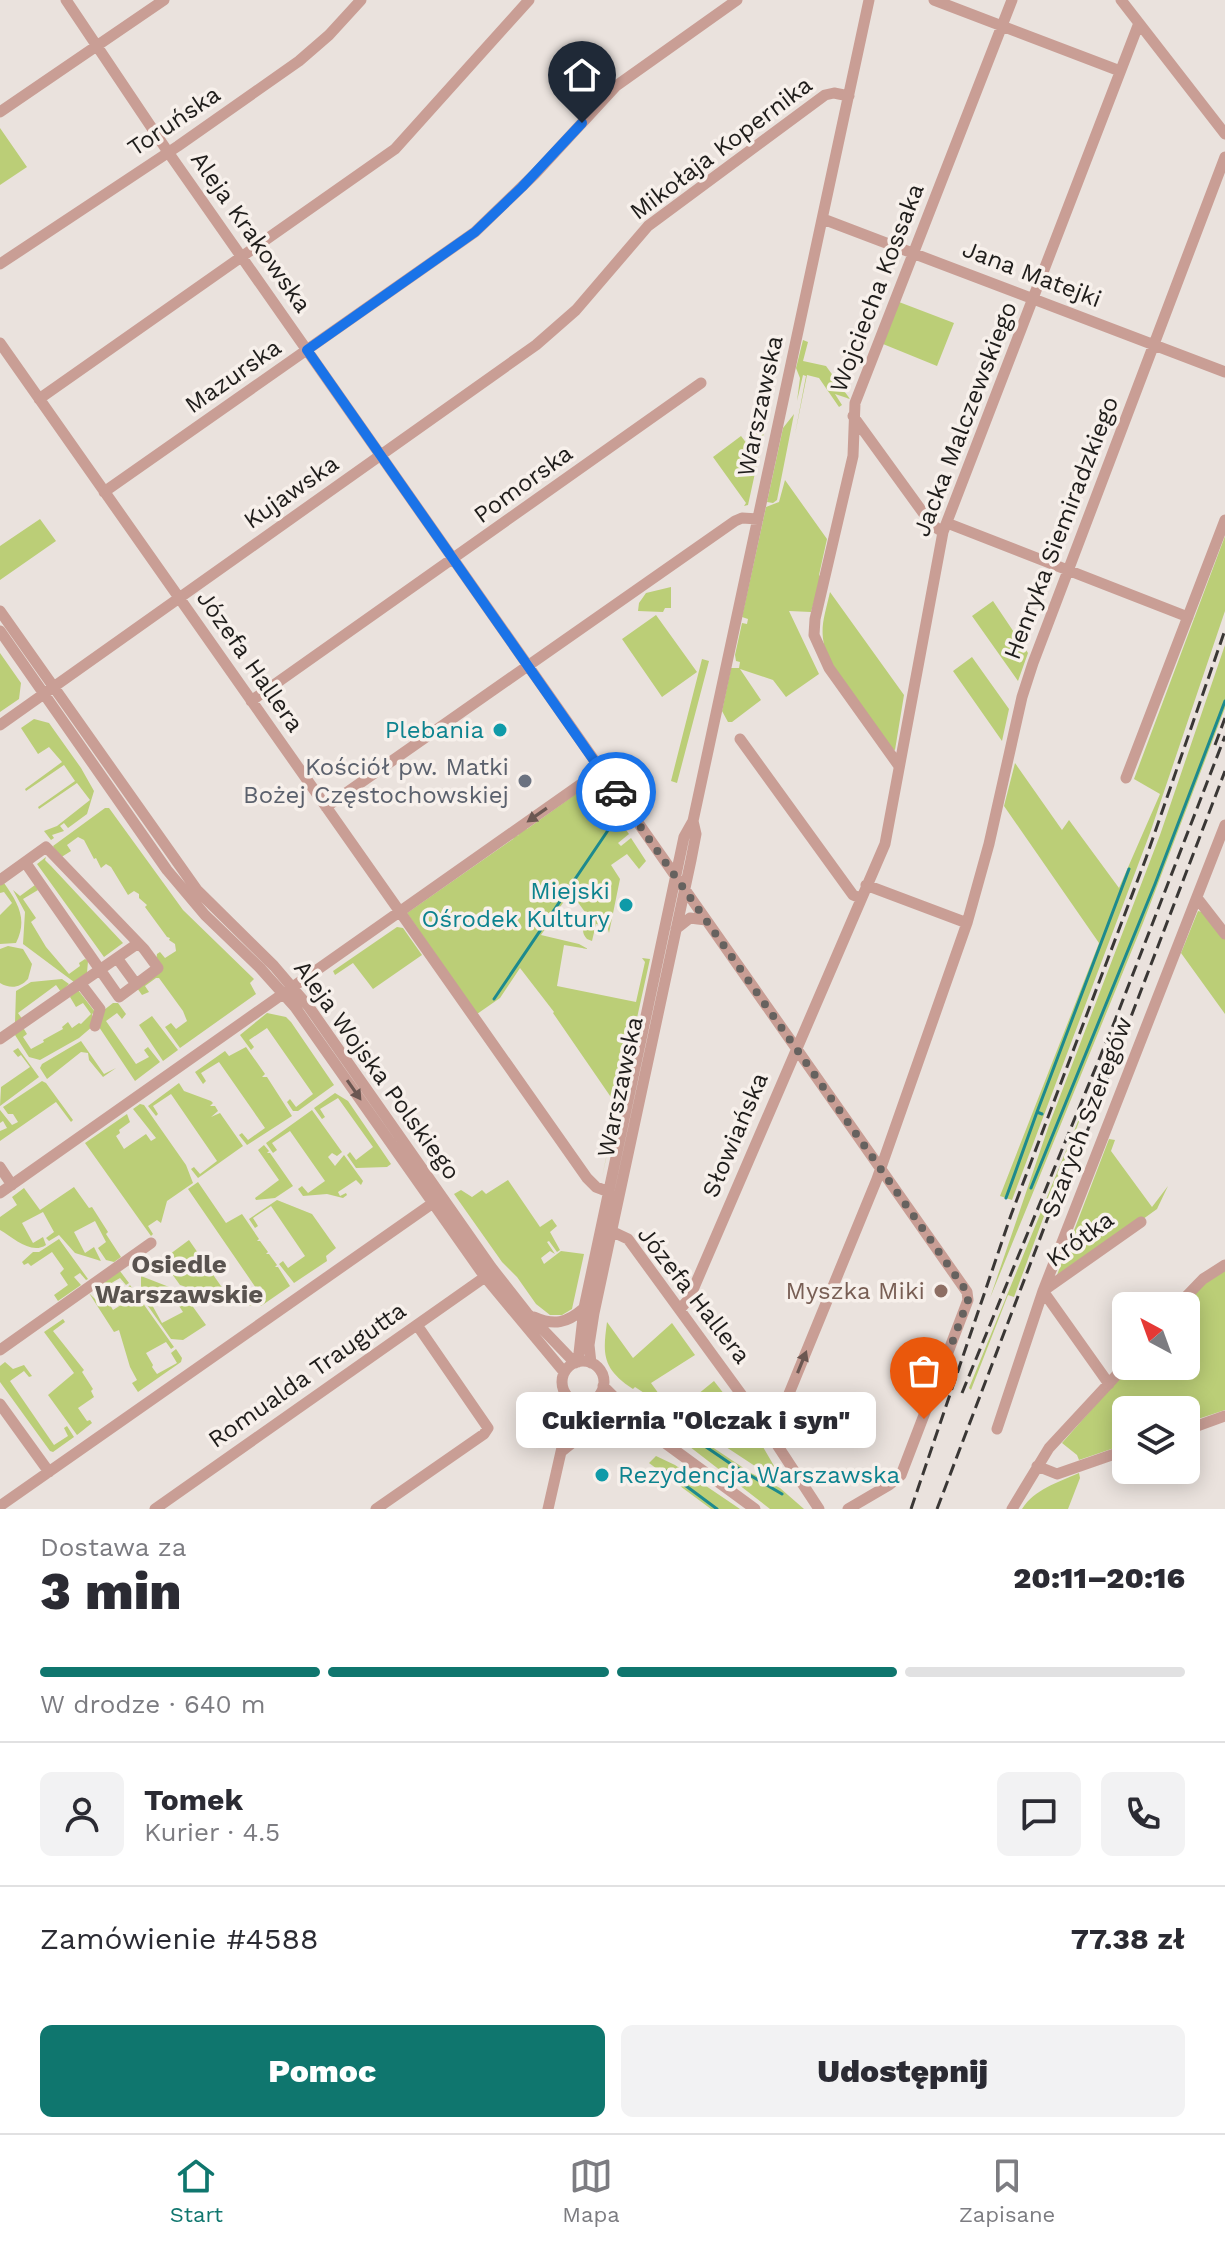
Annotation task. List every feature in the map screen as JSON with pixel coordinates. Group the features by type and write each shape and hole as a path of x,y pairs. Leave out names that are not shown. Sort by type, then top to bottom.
{"street":[{"name":"Aleja Krakowska","path":"66,0 241,257 967,1292 968,1300 901,1475 848,1509"},
{"path":"0,112 164,0"},
{"name":"Toruńska","path":"0,264 299,61 329,35 361,0"},
{"path":"39,399 395,149 529,0"},
{"name":"Mazurska","path":"104,492 475,232 535,174 616,86 737,0"},
{"name":"Warszawska","path":"576,1362 584,1308 684,837 693,821 869,0"},
{"path":"934,0 1120,71"},
{"name":"Wojciecha Kossaka","path":"899,766 829,668 814,635 818,607 853,456 853,415 863,378 1012,0"},
{"path":"1121,0 1225,134"},
{"name":"Jacka Malczewskiego","path":"885,844 945,527 1139,23"},
{"name":"Mikołaja Kopernika","path":"595,290 635,239 693,191 825,95 849,96"},
{"name":"Henryka Siemiradzkiego","path":"768,1431 779,1418 880,1167 967,923 989,844 1022,697 1225,157"},
{"name":"Jana Matejki","path":"823,219 1225,372"},
{"name":"Kujawska","path":"0,725 536,345 595,290"},
{"name":"Józefa Hallera","path":"0,343 587,1178 597,1188 609,1192"},
{"name":"Pomorska","path":"251,701 701,383"},
{"path":"853,415 932,525 945,527 1188,617"},
{"path":"326,807 735,521 758,519"},
{"path":"1126,778 1225,520"},
{"name":"Aleja Wojska Polskiego","path":"0,611 49,690"},
{"name":"Aleja Wojska Polskiego","path":"0,631 49,690 197,890 324,1026 491,1267 527,1313 576,1362"},
{"path":"740,739 853,895 860,898"},
{"path":"0,1193 601,770"},
{"name":"Warszawska","path":"591,1363 589,1345 593,1320 685,889 696,834 693,821"},
{"name":"Szarych Szeregów","path":"997,1429 1043,1291 1225,826"},
{"path":"654,846 664,849 674,847 684,837"},
{"name":"Słowiańska","path":"680,1309 689,1299 885,844"},
{"path":"0,880 25,862 46,847 144,949 158,968 119,997 25,862"},
{"path":"866,885 967,923"},
{"path":"1197,898 1225,934"},
{"path":"676,929 690,918 706,920"},
{"path":"0,1039 137,944"},
{"path":"117,958 136,984"},
{"path":"81,984 100,1009 95,1026"},
{"name":"Aleja Wojska Polskiego","path":"288,989 322,1044 485,1277 564,1372"},
{"path":"0,1167 12,1185"},
{"path":"0,1506 433,1203"},
{"name":"Krótka","path":"1043,1291 1141,1222"},
{"name":"Józefa Hallera","path":"611,1231 628,1239 768,1431 819,1509"},
{"path":"0,1350 151,1243"},
{"path":"1190,1292 1203,1279 1225,1265"},
{"name":"Romualda Traugutta","path":"155,1509 485,1277"},
{"path":"1043,1291 1109,1384"},
{"path":"527,1313 542,1321 561,1323 584,1308"},
{"path":"376,1509 484,1434 488,1428 417,1325"},
{"path":"646,1429 629,1424 589,1402 575,1402 562,1387 564,1372 576,1362 591,1363 601,1373 603,1386 646,1429 755,1509"},
{"path":"1012,1509 1052,1445 1113,1380"},
{"path":"562,1447 589,1402 603,1386"},
{"path":"548,1509 562,1447 561,1428 567,1396"},
{"path":"0,1404 49,1472"},
{"path":"1200,1425 1225,1416"},
{"path":"562,1447 594,1427 609,1423 629,1424"},
{"path":"1037,1466 1057,1474 1112,1455"}],"green space":[{"path":"0,128 27,167 0,185"},
{"path":"899,302 954,323 937,366 883,344"},
{"path":"803,340 808,342 803,361 826,366 850,399 835,394 842,405 839,407 819,378 807,375 795,434 806,376 803,375 797,401 800,378 796,368"},
{"path":"794,414 777,500 767,502 783,428"},
{"path":"759,419 766,423 748,505 744,506 746,503 713,457 741,436 757,457 759,448 755,438"},
{"path":"785,480 827,539 819,575 821,578 811,612 789,611 819,674 786,697 773,680 740,669 761,700 728,722 722,711 731,668 739,668 740,662 736,661 735,655 742,623 747,624 748,619 742,617 766,507 779,502"},
{"path":"40,519 56,541 0,580 0,546"},
{"path":"1225,536 1225,611 1150,833 1012,1200 1000,1196 1099,943 1004,806 1015,763 1062,830 1069,820 1119,888 1160,794 1134,779"},
{"path":"671,587 671,608 665,608 663,612 638,611 646,593"},
{"path":"830,592 904,695 895,750 829,662 823,634"},
{"path":"993,601 1028,653 1018,681 972,616"},
{"path":"656,615 697,672 662,697 622,639"},
{"path":"1225,645 1225,708 1143,923 990,1298 1049,1125 1160,835"},
{"path":"0,653 21,683 19,699 0,712"},
{"path":"972,657 1009,709 1002,741 953,671"},
{"path":"702,659 709,661 677,783 671,781"},
{"path":"34,719 49,723 94,791 87,814 68,828 64,823 60,826 64,831 52,835 54,838 51,840 44,831 57,826 90,800 77,783 39,809 75,781 64,765 26,791 62,762 49,747 38,754 21,728"},
{"path":"591,783 629,834 618,843 621,846 631,838 646,861 639,869 627,854 611,865 620,879 609,933 607,926 596,924 592,941 587,939 583,931 590,919 577,901 567,897 541,935 588,949 564,945 557,986 636,1002 645,962 642,958 650,959 602,1177 617,1106 554,1012 520,968 500,998 477,1014 407,913 513,839 516,833 518,836 520,830 527,829"},
{"path":"109,808 183,910 254,979 250,983 256,994 180,1048 165,1027 171,1023 176,1029 187,1021 183,1011 159,978 145,986 149,992 142,995 137,988 154,973 157,954 160,952 165,958 176,951 175,944 145,907 147,905 139,894 134,891 128,895 111,867 106,864 101,868 84,840 78,837 67,845 71,851 60,858 53,846"},
{"path":"46,857 45,860 123,943 104,957 37,864"},
{"path":"0,883 4,883 20,912 20,934 16,943 0,944 0,915 12,903 4,892 0,893"},
{"path":"35,885 38,890 23,899 36,918 31,922 46,947 69,974 80,966 79,963 85,959 88,961 87,973 74,982 23,944 25,912 13,890 20,896"},
{"path":"1198,911 1225,939 1225,1014 1181,953"},
{"path":"397,927 403,928 422,955 373,989 353,963 335,975 333,971"},
{"path":"8,946 23,949 32,964 28,979 15,987 0,983 0,949"},
{"path":"62,979 69,984 61,992 56,985 18,1013 23,1020 15,1023 16,991 31,982"},
{"path":"78,990 95,1012 92,1014 93,1026 79,1038 40,1060 29,1057 15,1035 22,1026 27,1034 23,1037 31,1049 63,1029 68,1022 72,1028 91,1014 83,1003 76,1007 70,997"},
{"path":"118,1003 126,1014 122,1019 117,1013 106,1021 136,1064 149,1057 144,1050 148,1047 160,1062 135,1081 99,1027 104,1010"},
{"path":"267,1013 286,1017 291,1022 334,1085 298,1111 293,1111 287,1102 290,1099 296,1107 313,1094 267,1028 249,1040 254,1047 251,1050 240,1035"},
{"path":"152,1016 178,1050 163,1061 139,1025"},
{"path":"81,1041 104,1074 116,1068 103,1077 89,1060 88,1053 81,1052 47,1079 40,1068 42,1064"},
{"path":"246,1047 265,1074 262,1077 267,1077 292,1116 247,1145 239,1135 242,1133 248,1140 265,1128 219,1062 201,1073 206,1081 203,1084 195,1072 225,1051 229,1056"},
{"path":"18,1048 39,1077 0,1106 1,1087 30,1067 21,1055 18,1057 13,1051"},
{"path":"42,1081 73,1120 71,1122 56,1102 0,1141 0,1131 7,1128 3,1121 0,1123 0,1110 12,1125 18,1122 3,1107"},
{"path":"179,1083 184,1091 211,1101 210,1106 215,1106 218,1111 211,1117 220,1113 243,1146 198,1178 191,1169 194,1167 200,1174 217,1161 171,1094 153,1106 158,1114 156,1116 148,1106"},
{"path":"1090,1092 1014,1297 1008,1295 971,1390 969,1388"},
{"path":"335,1093 348,1101 391,1164 387,1167 356,1168 347,1155 350,1152 356,1160 373,1147 338,1098 320,1109 325,1117 322,1119 314,1108"},
{"path":"144,1105 186,1165 193,1183 167,1201 161,1223 157,1220 148,1226 153,1234 151,1236 85,1143 127,1114 130,1122 116,1136 124,1149 146,1134 151,1141 156,1138 133,1109"},
{"path":"312,1110 342,1152 337,1156 332,1153 328,1157 335,1166 344,1155 363,1181 361,1185 356,1180 338,1192 340,1196 346,1193 343,1198 327,1194 303,1196 298,1189 302,1186 308,1193 325,1181 290,1131 272,1143 277,1150 273,1153 266,1143"},
{"path":"1109,1139 1115,1140 1111,1151 1152,1207 1168,1186 1157,1209 1064,1276 1057,1275"},
{"path":"264,1145 293,1186 275,1198 256,1200 279,1180 258,1150"},
{"path":"508,1180 540,1227 552,1219 557,1226 550,1232 560,1250 557,1252 547,1242 555,1254 550,1251 541,1258 544,1264 561,1251 584,1254 572,1309 562,1315 550,1315 536,1304 454,1194 461,1190 472,1197 482,1190 486,1194"},
{"path":"198,1182 226,1223 242,1214 259,1239 257,1241 260,1241 290,1286 261,1306 236,1305 231,1296 234,1294 240,1302 262,1288 256,1288 188,1189"},
{"path":"74,1187 108,1232 106,1234 121,1257 114,1262 106,1260 98,1248 106,1242 95,1221 74,1232 85,1253 94,1247 101,1261 75,1253 59,1235 49,1241 46,1238 54,1232 43,1212 22,1223 33,1243 43,1237 46,1245 40,1248 29,1247 0,1230 0,1217 17,1205 12,1197 24,1188 40,1210"},
{"path":"277,1200 312,1214 336,1248 326,1256 327,1261 294,1283 279,1264 283,1261 288,1268 305,1256 271,1206 253,1218 258,1226 255,1228 249,1219"},
{"path":"59,1239 88,1279 80,1273 74,1277 81,1285 58,1301 54,1295 68,1285 60,1273 64,1269 52,1252 31,1266 22,1262 33,1252 39,1252"},
{"path":"189,1240 230,1301 180,1285 162,1260"},
{"path":"1225,1270 1225,1410 1200,1418 1200,1396 1112,1396 1112,1449 1079,1460 1062,1443 1118,1380 1200,1380 1200,1292 1196,1292"},
{"path":"120,1271 129,1283 126,1285 120,1278 101,1289 113,1310 132,1298 126,1289 130,1285 174,1347 171,1349 166,1342 146,1353 152,1367 157,1374 177,1363 171,1353 176,1349 182,1358 181,1362 138,1392 132,1383 137,1380 119,1330 114,1332 89,1293 95,1299 98,1296 93,1290"},
{"path":"141,1276 182,1292 177,1299 171,1292 151,1303 162,1323 183,1312 177,1303 186,1297 206,1325 183,1340 171,1339 141,1296"},
{"path":"63,1319 65,1322 53,1331 84,1370 82,1372 93,1389 94,1397 78,1408 92,1423 77,1435 48,1395 74,1373 44,1332"},
{"path":"607,1322 633,1358 672,1323 695,1355 651,1383 669,1408 681,1408 714,1381 756,1435 777,1471 776,1477 781,1477 776,1480 635,1387 633,1389 615,1374 606,1359"},
{"path":"5,1362 13,1369 24,1365 32,1376 29,1377 24,1371 10,1381 54,1445 68,1436 64,1428 67,1426 74,1437 53,1452 0,1382 0,1366"},
{"path":"630,1392 751,1473 780,1488 804,1509 770,1509 623,1395"},
{"path":"656,1456 675,1465 740,1509 711,1509 649,1463"},
{"path":"1079,1473 1080,1478 1068,1509 1022,1509 1040,1491"}],"waterway":[{"path":"1031,1188 1155,884 1225,701"},
{"path":"494,999 617,817"},
{"path":"1037,1112 1129,869"},
{"path":"1006,1198 1037,1112 1042,1114"},
{"path":"630,1395 731,1464 782,1494"},
{"path":"666,1471 717,1509"}],"railway":[{"path":"911,1509 1011,1215 1146,858 1225,630"},
{"path":"1215,745 1225,718"},
{"path":"962,1393 1114,1023 1225,736"},
{"path":"1080,1150 1225,771"},
{"path":"937,1509 1079,1136"}],"way so far":[{"path":"616,792 967,1292 968,1300 924,1419"}],"place":[{"name":"Plebania","path":"500,730"},
{"name":"Kościół pw. Matki Bożej Częstochowskiej","path":"525,781"},
{"name":"Miejski Ośrodek Kultury","path":"626,905"},
{"name":"Myszka Miki","path":"941,1291"},
{"name":"Cukiernia \"Olczak i syn\"","path":"924,1419"},
{"name":"Rezydencja Warszawska","path":"602,1475"}],"district":[{"name":"Osiedle Warszawskie","path":"179,1279"}],"route":[{"path":"582,123 475,232 307,350 616,792"}]}
